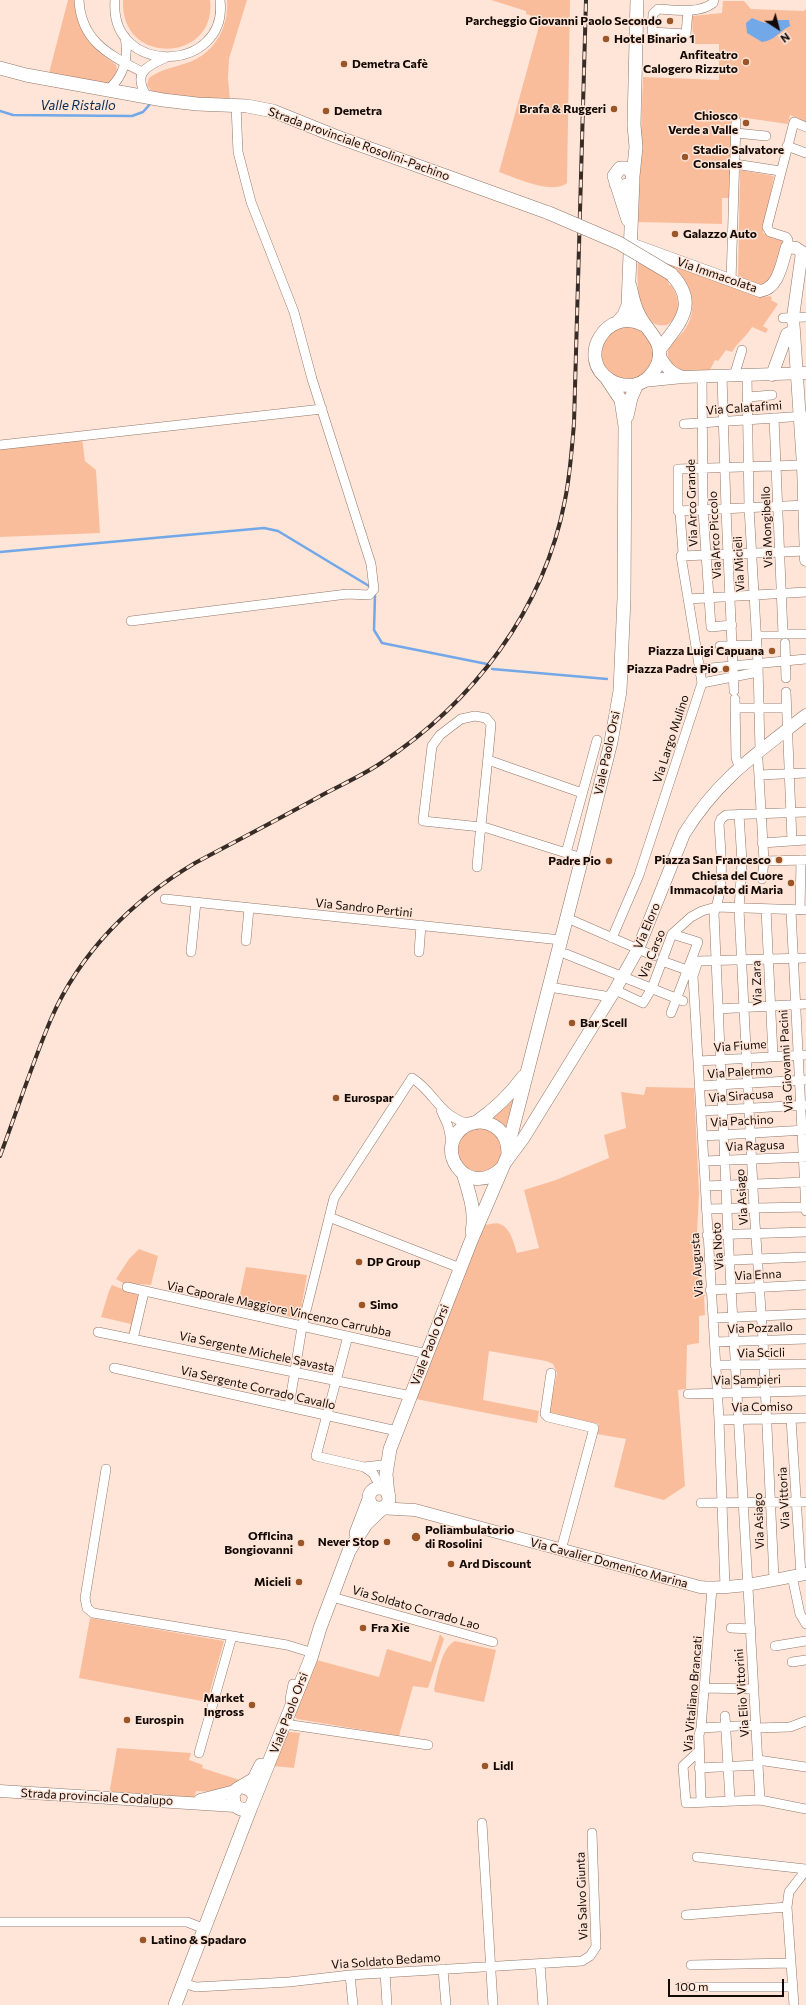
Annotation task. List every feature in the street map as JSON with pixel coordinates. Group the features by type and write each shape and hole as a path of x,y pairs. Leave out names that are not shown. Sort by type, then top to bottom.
{"main road":[{"path":"625,426 620,400 597,364 595,347 603,332 618,322 624,315 628,306 632,239 633,178 636,147 634,125 637,0"},
{"name":"Strada provinciale Rosolini-Pachino","path":"0,68 26,75 147,97 197,104 236,105 273,111 335,136 549,213 619,243 671,274 682,287 685,296 682,320"},
{"path":"632,239 614,176 620,168 630,146 634,125"},
{"path":"620,168 628,169 633,178"},
{"path":"616,184 624,187 630,184 633,178"},
{"path":"625,426 631,398 640,382 655,370 659,353 657,340 638,313 630,286"},
{"path":"618,322 631,321 648,329 671,329 682,320"},
{"path":"659,353 682,320"},
{"path":"607,378 621,385 640,382"},
{"name":"Viale Paolo Orsi","path":"511,1140 549,987 564,947 567,918 610,742 620,691 624,598 625,426"},
{"path":"471,1241 474,1215 471,1199 462,1173 453,1161 452,1146 458,1132 493,1110 513,1091 527,1072"},
{"path":"471,1241 504,1165 511,1140 492,1125 473,1123"},
{"path":"462,1173 479,1179 495,1174 504,1165"},
{"name":"Viale Paolo Orsi","path":"390,1449 471,1241"},
{"path":"381,1502 376,1478 390,1449"},
{"path":"352,1546 381,1502 390,1449"},
{"path":"352,1546 361,1517 381,1502"},
{"name":"Viale Paolo Orsi","path":"239,1789 254,1779 292,1684 320,1628 352,1546"},
{"name":"Viale Paolo Orsi","path":"238,1842 285,1724 309,1652"},
{"path":"175,2005 238,1842 240,1821 232,1798 239,1789 251,1790 253,1802 244,1809 236,1806"}],"street":[{"path":"79,0 86,30 101,48 124,67 141,75"},
{"path":"115,0 118,23 125,36 142,52 165,58"},
{"path":"128,94 141,75 153,63 165,58 182,56 202,45 216,27 220,16 220,0"},
{"path":"637,17 653,14 658,9 688,11 709,7 714,0"},
{"path":"653,14 652,32 686,34 688,11"},
{"path":"108,90 119,80 124,67 127,50 125,36"},
{"path":"124,67 128,94"},
{"path":"141,75 142,89 147,97"},
{"path":"131,620 220,611 340,595 369,595 374,589 371,564 312,379 294,312 251,202 238,152 236,105"},
{"path":"731,281 736,121"},
{"path":"788,317 801,296 802,252 796,248 786,247 788,240 786,237 770,232 768,227 780,171 794,122 806,127"},
{"path":"736,133 766,136"},
{"path":"787,146 806,153"},
{"path":"735,164 780,171"},
{"name":"Via Immacolata","path":"632,239 731,281 760,291 770,288 779,273 786,247"},
{"path":"788,317 806,317"},
{"path":"788,317 794,331 801,374 806,560"},
{"path":"772,374 788,334 794,331"},
{"name":"Via Arco Piccolo","path":"740,766 736,758 733,676 734,665 726,509 724,422 728,376 742,350"},
{"path":"659,353 668,370 672,374 683,377"},
{"path":"640,382 683,377 801,374"},
{"name":"Via Micieli","path":"747,375 749,507 758,668 760,814 764,861 762,879"},
{"name":"Via Arco Grande","path":"702,377 703,510 711,627 732,625"},
{"path":"748,397 772,395"},
{"path":"0,445 322,409"},
{"name":"Via Calatafimi","path":"684,424 803,417"},
{"name":"Via Mongibello","path":"774,418 786,678"},
{"path":"702,469 804,465"},
{"name":"Via Largo Mulino","path":"612,938 639,875 702,683 681,556 683,552 680,513 678,511 678,469 702,469"},
{"path":"678,511 778,505 805,505"},
{"path":"681,556 806,551"},
{"path":"688,599 806,592"},
{"path":"760,635 784,636 806,634"},
{"path":"720,646 757,645"},
{"path":"702,683 785,661 806,659"},
{"path":"700,669 734,665 758,668"},
{"path":"786,692 792,841"},
{"path":"735,699 759,708 786,708"},
{"name":"Via Eloro","path":"511,1140 613,993 623,976 638,949 684,834 715,791 740,766 759,756 806,715"},
{"path":"477,867 481,827 488,760 491,724 486,718 475,716 461,719 440,735 432,746 422,821 481,827 582,858"},
{"path":"566,853 597,740"},
{"path":"488,760 582,793"},
{"path":"759,775 806,773"},
{"path":"740,814 806,812"},
{"name":"Via Noto","path":"740,814 726,815 721,819 719,824 721,862 720,891 714,913 728,1234 733,1288 744,1503 750,1584"},
{"name":"Via Asiago","path":"740,814 742,862 739,909 758,1260 758,1287 763,1340 774,1579"},
{"path":"762,843 806,840"},
{"path":"764,861 804,860"},
{"name":"Via Giovanni Pacini","path":"804,860 803,898 799,910 793,958 795,1004 802,1055 806,1211"},
{"name":"Via Sandro Pertini","path":"166,899 422,926 564,947 623,976 680,999"},
{"path":"191,952 196,902"},
{"path":"716,907 799,910"},
{"name":"Via Carso","path":"613,993 643,1003 652,988 658,958 672,934 691,917 702,911 716,907"},
{"path":"246,941 250,908"},
{"name":"Via Zara","path":"766,909 773,1056"},
{"path":"567,918 687,970"},
{"path":"419,952 422,926"},
{"path":"671,1013 680,999 687,970 698,942 672,934"},
{"path":"716,960 806,958"},
{"name":"Via Augusta","path":"716,960 698,961 693,976 694,1019 699,1061 710,1290 719,1420 725,1587"},
{"path":"549,987 613,993"},
{"path":"718,1009 806,1004"},
{"name":"Via Fiume","path":"699,1061 802,1055"},
{"path":"289,1407 302,1327 334,1198 412,1078 424,1085 436,1102 450,1117 473,1123"},
{"name":"Via Palermo","path":"699,1086 802,1080"},
{"path":"436,1102 448,1126 452,1146"},
{"name":"Via Siracusa","path":"702,1111 749,1107 803,1105"},
{"name":"Via Pachino","path":"703,1136 723,1133 804,1130"},
{"name":"Via Ragusa","path":"704,1161 805,1157"},
{"path":"705,1186 806,1182"},
{"path":"706,1209 806,1207"},
{"path":"329,1217 460,1268"},
{"path":"707,1235 806,1232"},
{"path":"709,1261 806,1257"},
{"name":"Via Enna","path":"710,1290 806,1285"},
{"name":"Via Caporale Maggiore Vincenzo Carrubba","path":"127,1287 427,1354"},
{"path":"133,1339 144,1292"},
{"path":"713,1318 806,1314"},
{"name":"Via Sergente Michele Savasta","path":"98,1332 411,1396"},
{"path":"348,1336 316,1456 364,1466 382,1465"},
{"name":"Via Pozzallo","path":"714,1342 735,1340 806,1339"},
{"name":"Via Scicli","path":"715,1365 764,1366 806,1364"},
{"name":"Via Sergente Corrado Cavallo","path":"114,1368 397,1431"},
{"path":"550,1373 545,1414 548,1417 594,1428 561,1550"},
{"name":"Via Sampieri","path":"688,1394 806,1391"},
{"name":"Via Comiso","path":"719,1420 806,1418"},
{"name":"Via Vittoria","path":"791,1419 800,1575 800,1614 806,1624"},
{"path":"364,1466 373,1473 376,1478"},
{"path":"106,1469 85,1598 87,1608 93,1612 287,1645 309,1652"},
{"path":"381,1502 416,1510"},
{"path":"381,1502 416,1510"},
{"path":"701,1503 806,1502"},
{"name":"Via Cavalier Domenico Marina","path":"416,1510 688,1585 712,1588 725,1587 800,1575"},
{"name":"Via Elio Vittorini","path":"750,1584 760,1800"},
{"name":"Via Vitaliano Brancati","path":"701,1802 698,1735 701,1728 704,1688 714,1627 712,1588"},
{"name":"Via Soldato Corrado Lao","path":"332,1597 493,1642"},
{"path":"731,1628 751,1628"},
{"path":"199,1753 232,1636"},
{"path":"775,1646 806,1640"},
{"path":"792,1662 806,1660"},
{"path":"285,1724 283,1716 291,1697 292,1684"},
{"path":"704,1688 754,1689"},
{"path":"725,1716 730,1800"},
{"path":"701,1728 725,1726 790,1726 806,1721"},
{"path":"260,1766 270,1752 280,1728 285,1724 428,1745"},
{"path":"699,1751 683,1766 686,1804 730,1800 760,1800 806,1809"},
{"path":"699,1768 758,1762 806,1767"},
{"path":"193,1802 239,1789"},
{"name":"Strada provinciale Codalupo","path":"0,1791 193,1802 236,1806"},
{"path":"482,1823 492,2005"},
{"name":"Via Salvo Giunta","path":"590,1956 596,1947 592,1832"},
{"path":"697,1857 806,1870"},
{"path":"794,2005 787,1907 789,1892 806,1870"},
{"path":"686,1915 787,1907"},
{"path":"0,1922 187,1922 204,1929"},
{"name":"Via Soldato Bedamo","path":"183,1984 196,1986 289,1982 385,1972 582,1961 590,1956"},
{"path":"690,1965 791,1963"},
{"path":"540,1964 543,2005"},
{"path":"443,1969 446,2005"},
{"path":"385,1972 388,2005"},
{"path":"350,1975 353,2005"},
{"path":"681,1987 793,1987"}],"shaded area":[{"path":"68,0 74,0 80,24 91,44 116,65 118,76 107,85 49,73"},
{"path":"123,0 210,0 208,21 199,36 185,45 168,49 151,46 136,37 126,22"},
{"path":"227,0 247,0 229,59 228,78 230,100 184,99 152,92 147,85 149,78 165,70 200,57 214,44 226,19"},
{"path":"491,0 570,0 567,183 560,186 552,187 534,184 499,172 541,19 526,14 526,11"},
{"path":"723,1 744,1 751,9 804,11 806,9 806,122 790,115 788,124 732,116 729,198 722,198 722,224 638,222 643,77 719,80 719,44 693,44 692,16 722,13"},
{"path":"740,170 774,176 763,233 783,240 775,275 761,286 738,278"},
{"path":"639,250 683,268 766,297 770,296 772,298 771,300 778,304 763,326 768,329 766,333 752,327 732,352 726,350 718,361 715,360 709,372 682,373 670,364 668,353 670,346 683,332 691,316 692,300 690,291 681,276 675,270 668,279 669,285 671,285 674,290 678,301 675,317 667,325 656,324 648,318 642,309 639,297"},
{"path":"626,325 644,331 654,346 653,364 641,378 623,382 601,366 600,350 603,339 607,335"},
{"path":"82,438 85,461 96,470 100,533 0,537 0,448"},
{"path":"646,1087 694,1088 699,1193 697,1233 699,1294 706,1295 704,1297 705,1315 699,1316 699,1343 687,1345 686,1389 678,1390 685,1486 664,1500 614,1487 626,1439 597,1434 599,1424 549,1413 557,1373 553,1364 546,1361 489,1351 483,1400 539,1411 537,1423 416,1399 484,1225 497,1223 504,1226 512,1237 517,1253 539,1248 524,1190 556,1180 609,1158 604,1135 626,1128 621,1092 644,1095"},
{"path":"514,1098 505,1129 488,1120"},
{"path":"476,1128 484,1128 489,1129 496,1134 501,1141 501,1159 496,1166 489,1171 476,1172 468,1169 461,1162 458,1154 458,1146 461,1138 468,1131"},
{"path":"139,1249 158,1256 151,1285 123,1283 116,1279 129,1259"},
{"path":"246,1267 307,1275 300,1315 295,1318 238,1304"},
{"path":"112,1285 140,1296 129,1336 131,1324 101,1317"},
{"path":"90,1618 224,1641 207,1702 79,1678"},
{"path":"440,1634 444,1639 428,1688 413,1686 399,1736 297,1719 294,1715 313,1659 379,1677 387,1649 431,1662"},
{"path":"455,1641 496,1650 484,1702 435,1692 434,1689 443,1656 450,1644"},
{"path":"290,1732 300,1733 294,1768 273,1766 285,1734"},
{"path":"117,1748 191,1753 189,1760 203,1765 202,1768 243,1781 247,1775 252,1777 246,1781 225,1789 196,1791 194,1798 111,1793 110,1789"}],"water":[{"path":"752,18 765,23 773,20 789,20 790,26 771,40 762,42 747,33 746,23"}],"waterway":[{"name":"Valle Ristallo","path":"0,111 13,115 132,116 143,112 151,103"},
{"path":"0,552 264,528 278,531 369,586"},
{"path":"375,595 374,630 382,643 487,664"},
{"path":"492,669 607,679"}],"railway":[{"path":"0,1156 51,1019 77,972 93,950 111,930 150,894 195,863 367,772 414,739 446,712 474,682 500,650 522,616 540,579 555,540 565,500 571,462 574,423 586,0"}],"place":[{"name":"Parcheggio Giovanni Paolo Secondo","path":"670,21"},
{"name":"Hotel Binario 1","path":"606,39"},
{"name":"Anfiteatro Calogero Rizzuto","path":"746,62"},
{"name":"Demetra Cafè","path":"344,64"},
{"name":"Brafa & Ruggeri","path":"614,109"},
{"name":"Demetra","path":"326,111"},
{"name":"Chiosco Verde a Valle","path":"746,123"},
{"name":"Stadio Salvatore Consales","path":"685,157"},
{"name":"Galazzo Auto","path":"675,234"},
{"name":"Piazza Luigi Capuana","path":"772,651"},
{"name":"Piazza Padre Pio","path":"726,669"},
{"name":"Piazza San Francesco","path":"779,860"},
{"name":"Padre Pio","path":"609,861"},
{"name":"Chiesa del Cuore Immacolato di Maria","path":"791,883"},
{"name":"Bar Scell","path":"572,1023"},
{"name":"Eurospar","path":"336,1098"},
{"name":"DP Group","path":"359,1262"},
{"name":"Simo","path":"362,1305"},
{"name":"Poliambulatorio di Rosolini","path":"416,1537"},
{"name":"Never Stop","path":"387,1542"},
{"name":"Officina Bongiovanni","path":"301,1543"},
{"name":"Ard Discount","path":"451,1564"},
{"name":"Micieli","path":"299,1582"},
{"name":"Fra Xie","path":"363,1628"},
{"name":"Market Ingross","path":"252,1705"},
{"name":"Eurospin","path":"127,1720"},
{"name":"Lidl","path":"485,1766"},
{"name":"Latino & Spadaro","path":"143,1940"}]}
